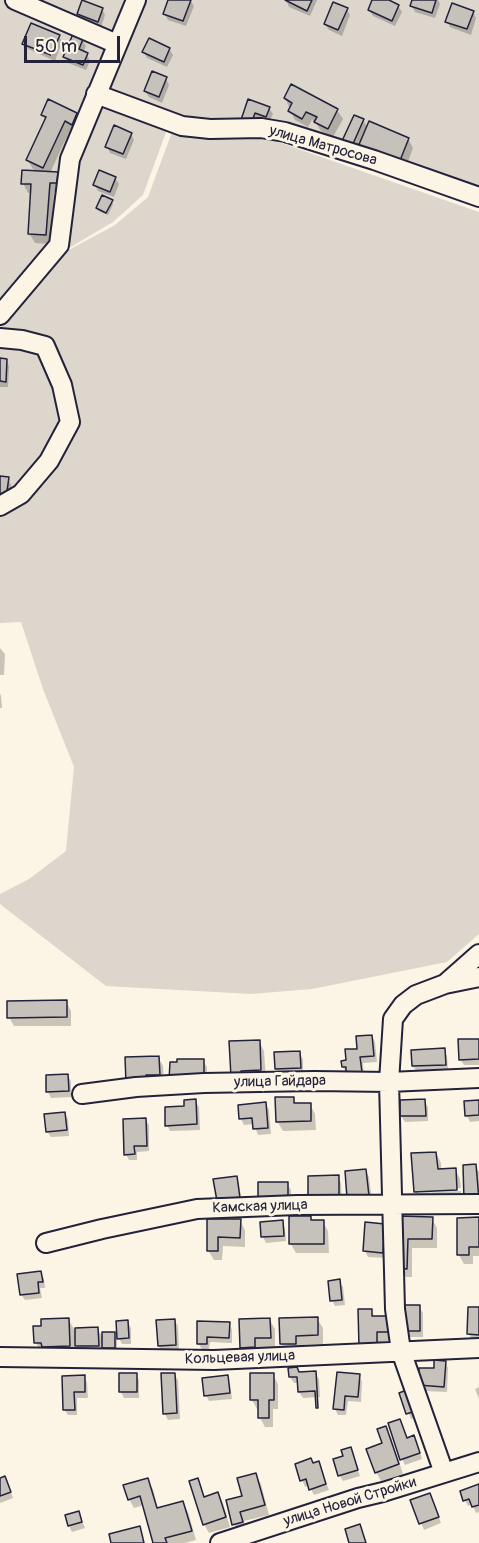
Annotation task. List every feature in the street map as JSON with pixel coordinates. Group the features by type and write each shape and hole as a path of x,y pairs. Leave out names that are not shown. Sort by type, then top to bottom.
{"street":[{"path":"15,0 117,45"},
{"path":"0,315 59,245 70,159 135,0"},
{"name":"улица Матросова","path":"96,94 182,126 210,129 261,128 285,132 479,197"},
{"path":"0,338 22,340 45,346 62,385 70,422 49,461 21,494 0,506"},
{"path":"445,984 479,954"},
{"path":"444,1473 401,1351 395,1309 389,1082 393,1019 403,1005 416,995 445,984 479,977"},
{"name":"улица Гайдара","path":"82,1094 136,1087 204,1083 389,1082 479,1078"},
{"name":"Камская улица","path":"46,1243 197,1209 297,1205 479,1204"},
{"name":"Кольцевая улица","path":"0,1357 214,1360 479,1348"},
{"name":"улица Новой Стройки","path":"220,1543 479,1462"}],"shaded area":[{"path":"0,0 479,0 479,194 373,154 173,113 143,195 113,222 37,267 0,307"},
{"path":"172,132 264,137 479,212 479,934 447,962 312,989 251,994 106,986 0,904 0,894 29,879 66,851 74,767 43,689 21,622 0,623 0,310 52,259 115,225 148,197"}],"building":[{"path":"82,0 103,8 98,22 77,14"},
{"path":"168,0 191,0 183,21 163,14"},
{"path":"285,0 312,0 307,11"},
{"path":"372,0 389,0 399,5 392,21 368,10"},
{"path":"412,0 436,0 432,13 410,6"},
{"path":"333,2 348,8 338,30 324,24"},
{"path":"452,3 474,11 467,29 445,22"},
{"path":"31,23 60,35 51,55 22,44"},
{"path":"73,34 83,39 79,49 88,53 83,65 63,57"},
{"path":"149,38 170,48 164,62 142,52"},
{"path":"152,71 167,77 159,97 144,91"},
{"path":"291,84 338,109 328,129 314,122 317,117 306,112 302,119 288,111 292,103 284,98"},
{"path":"48,99 77,113 72,125 65,121 43,168 26,160 46,117 41,115"},
{"path":"248,99 270,107 266,117 255,113 251,124 241,120"},
{"path":"354,115 364,119 352,146 342,141"},
{"path":"369,121 409,138 399,163 358,147"},
{"path":"114,125 132,133 123,154 105,147"},
{"path":"22,170 58,172 57,183 50,183 46,235 28,234 31,184 21,184"},
{"path":"99,170 116,177 110,192 93,185"},
{"path":"102,195 113,200 106,213 96,208"},
{"path":"0,358 7,359 6,382 0,381"},
{"path":"0,476 9,477 6,498 0,497"},
{"path":"67,1000 67,1017 7,1018 7,1001"},
{"path":"372,1035 374,1056 360,1057 362,1072 346,1073 346,1067 342,1067 341,1061 346,1060 345,1049 357,1049 356,1036"},
{"path":"458,1039 479,1039 479,1059 459,1060"},
{"path":"260,1040 261,1070 241,1071 241,1077 231,1077 229,1041"},
{"path":"445,1048 446,1065 412,1066 411,1050"},
{"path":"300,1051 301,1068 275,1069 274,1052"},
{"path":"159,1056 160,1075 146,1075 146,1082 126,1083 125,1057"},
{"path":"177,1059 204,1059 204,1074 190,1074 190,1080 169,1080 170,1062 177,1062"},
{"path":"68,1074 69,1091 46,1092 46,1075"},
{"path":"275,1097 294,1097 294,1103 311,1103 311,1121 276,1122"},
{"path":"196,1099 197,1124 165,1126 165,1107 184,1106 184,1100"},
{"path":"425,1099 426,1116 400,1116 400,1100"},
{"path":"479,1100 479,1115 465,1116 464,1101"},
{"path":"266,1102 268,1128 253,1129 252,1118 239,1119 238,1105"},
{"path":"65,1112 67,1130 46,1132 44,1114"},
{"path":"146,1118 147,1146 134,1146 135,1154 124,1155 123,1119"},
{"path":"436,1152 438,1169 456,1168 457,1190 414,1192 411,1153"},
{"path":"476,1164 479,1200 464,1201 463,1165"},
{"path":"366,1169 369,1196 347,1198 345,1171"},
{"path":"339,1175 339,1198 308,1198 308,1176"},
{"path":"237,1176 240,1198 217,1201 213,1179"},
{"path":"258,1182 288,1182 288,1200 258,1200"},
{"path":"289,1216 311,1216 311,1220 324,1220 324,1244 289,1244"},
{"path":"400,1216 433,1217 432,1239 408,1239 407,1269 399,1268"},
{"path":"479,1217 479,1247 469,1247 469,1255 457,1255 457,1218"},
{"path":"207,1219 241,1219 240,1238 218,1237 218,1251 207,1251"},
{"path":"283,1220 284,1236 261,1237 260,1222"},
{"path":"365,1222 385,1224 383,1253 363,1251"},
{"path":"41,1271 43,1282 38,1282 39,1293 20,1295 17,1274"},
{"path":"340,1279 342,1300 330,1301 328,1281"},
{"path":"405,1305 420,1305 420,1331 405,1331"},
{"path":"468,1307 479,1307 479,1335 467,1334"},
{"path":"358,1309 372,1309 372,1316 388,1316 388,1332 377,1332 377,1347 359,1347"},
{"path":"318,1317 318,1335 296,1336 296,1344 280,1344 279,1318"},
{"path":"69,1318 70,1346 42,1347 41,1343 34,1343 33,1326 41,1326 41,1319"},
{"path":"270,1318 271,1338 255,1338 255,1347 240,1348 239,1319"},
{"path":"175,1319 176,1345 158,1346 156,1320"},
{"path":"128,1320 129,1338 117,1339 116,1321"},
{"path":"197,1321 230,1322 229,1338 207,1337 207,1344 197,1344"},
{"path":"98,1327 99,1346 75,1346 75,1328"},
{"path":"102,1332 115,1332 115,1348 102,1348"},
{"path":"434,1360 446,1361 444,1387 418,1385 419,1368 434,1368"},
{"path":"297,1367 299,1372 316,1371 318,1408 316,1408 315,1391 298,1392 297,1377 289,1377 288,1368"},
{"path":"337,1372 360,1374 358,1397 345,1396 344,1410 333,1409"},
{"path":"119,1373 137,1373 137,1392 119,1392"},
{"path":"161,1373 175,1373 177,1413 163,1414"},
{"path":"250,1373 274,1373 274,1400 269,1400 269,1418 258,1418 258,1400 250,1400"},
{"path":"85,1375 85,1392 74,1392 75,1410 63,1410 62,1376"},
{"path":"228,1375 230,1393 204,1396 202,1378"},
{"path":"409,1389 416,1411 406,1414 399,1393"},
{"path":"400,1419 407,1438 414,1435 420,1453 400,1460 388,1423"},
{"path":"386,1426 399,1464 375,1473 366,1449 382,1443 377,1429"},
{"path":"351,1447 358,1470 338,1476 333,1459 343,1456 341,1450"},
{"path":"311,1458 313,1463 319,1461 326,1484 309,1490 306,1479 300,1481 295,1464"},
{"path":"256,1473 265,1505 240,1512 243,1522 232,1525 226,1500 242,1496 237,1478"},
{"path":"5,1476 11,1492 0,1496 0,1478"},
{"path":"148,1478 157,1508 183,1501 192,1531 165,1538 167,1543 153,1543 140,1496 128,1500 123,1485"},
{"path":"198,1478 204,1497 218,1492 226,1517 203,1525 189,1481"},
{"path":"479,1484 479,1505 472,1507 469,1499 463,1501 460,1491"},
{"path":"430,1493 439,1517 419,1524 410,1500"},
{"path":"79,1511 82,1522 68,1526 65,1515"},
{"path":"360,1524 366,1543 349,1543 345,1529"},
{"path":"140,1526 144,1543 111,1543 109,1534"}]}
